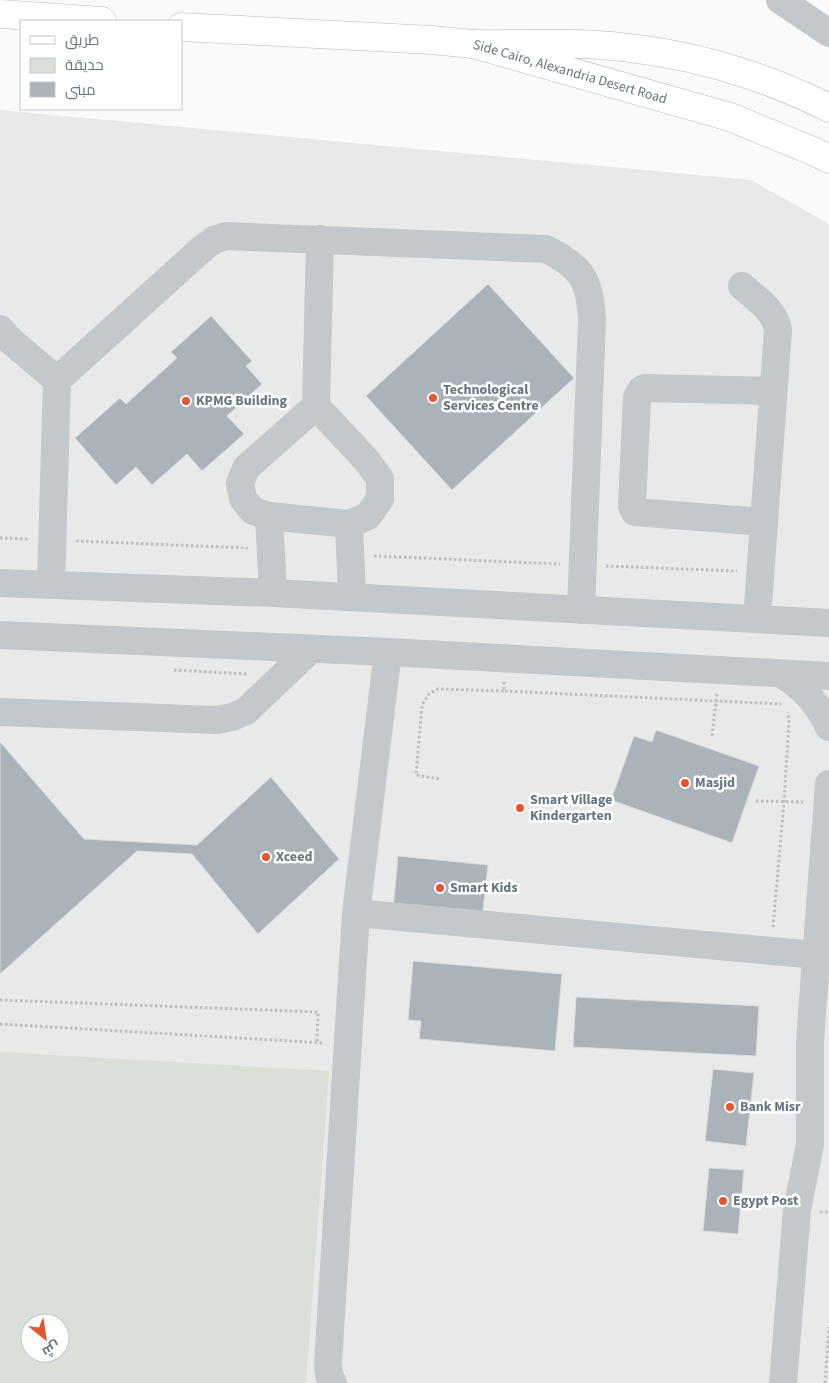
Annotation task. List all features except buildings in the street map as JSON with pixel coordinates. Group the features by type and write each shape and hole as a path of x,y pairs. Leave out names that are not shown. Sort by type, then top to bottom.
{"main road":[{"path":"0,14 87,20"},
{"name":"Side Cairo, Alexandria Desert Road","path":"182,27 432,40 473,44 730,117 829,159"},
{"path":"473,44 629,47 689,57 745,74 800,94 829,108"}],"street":[{"path":"780,0 829,33"},
{"path":"52,585 57,380 203,248 214,240 226,236 239,235 546,250 566,260 582,276 591,297 592,320 581,610"},
{"path":"316,406 246,468 240,483 243,499 253,511 269,516 349,524 368,516 376,505 380,499 380,479 368,462 316,406 320,239"},
{"path":"742,286 770,311 777,323 757,619"},
{"path":"0,329 12,342 57,380"},
{"path":"764,522 635,512 632,506 637,397 644,388 773,390"},
{"path":"269,516 273,593"},
{"path":"349,524 352,597"},
{"path":"0,583 273,593 829,623"},
{"path":"0,635 388,652 829,676"},
{"path":"0,712 217,720 232,717 246,711 258,701 311,649"},
{"path":"333,1383 329,1375 328,1363 356,913 388,652"},
{"path":"781,674 804,690 814,700 829,728"},
{"path":"783,1383 797,1210 819,1146 819,1042 816,955 826,878 828,793"},
{"path":"356,913 816,955"}],"path":[{"path":"0,538 271,549"},
{"path":"350,555 760,572"},
{"path":"504,659 504,691"},
{"path":"712,736 720,671"},
{"path":"439,779 416,775 422,705 429,694 438,689 781,704 788,709 789,721 771,950"},
{"path":"756,801 784,802 828,793"},
{"path":"0,1000 318,1012 317,1043"},
{"path":"0,1024 347,1045"},
{"path":"825,1383 829,1327"}],"shaded area":[{"path":"0,110 751,180 829,224 829,1383 0,1383"}],"green space":[{"path":"0,1052 329,1071 306,1383 0,1383"}],"place":[{"name":"Technological Services Centre","path":"433,398"},
{"name":"KPMG Building","path":"186,401"},
{"name":"Masjid","path":"685,783"},
{"name":"Smart Village Kindergarten","path":"520,808"},
{"name":"Xceed","path":"266,857"},
{"name":"Smart Kids","path":"440,888"},
{"name":"Bank Misr","path":"730,1107"},
{"name":"Egypt Post","path":"723,1201"}]}
